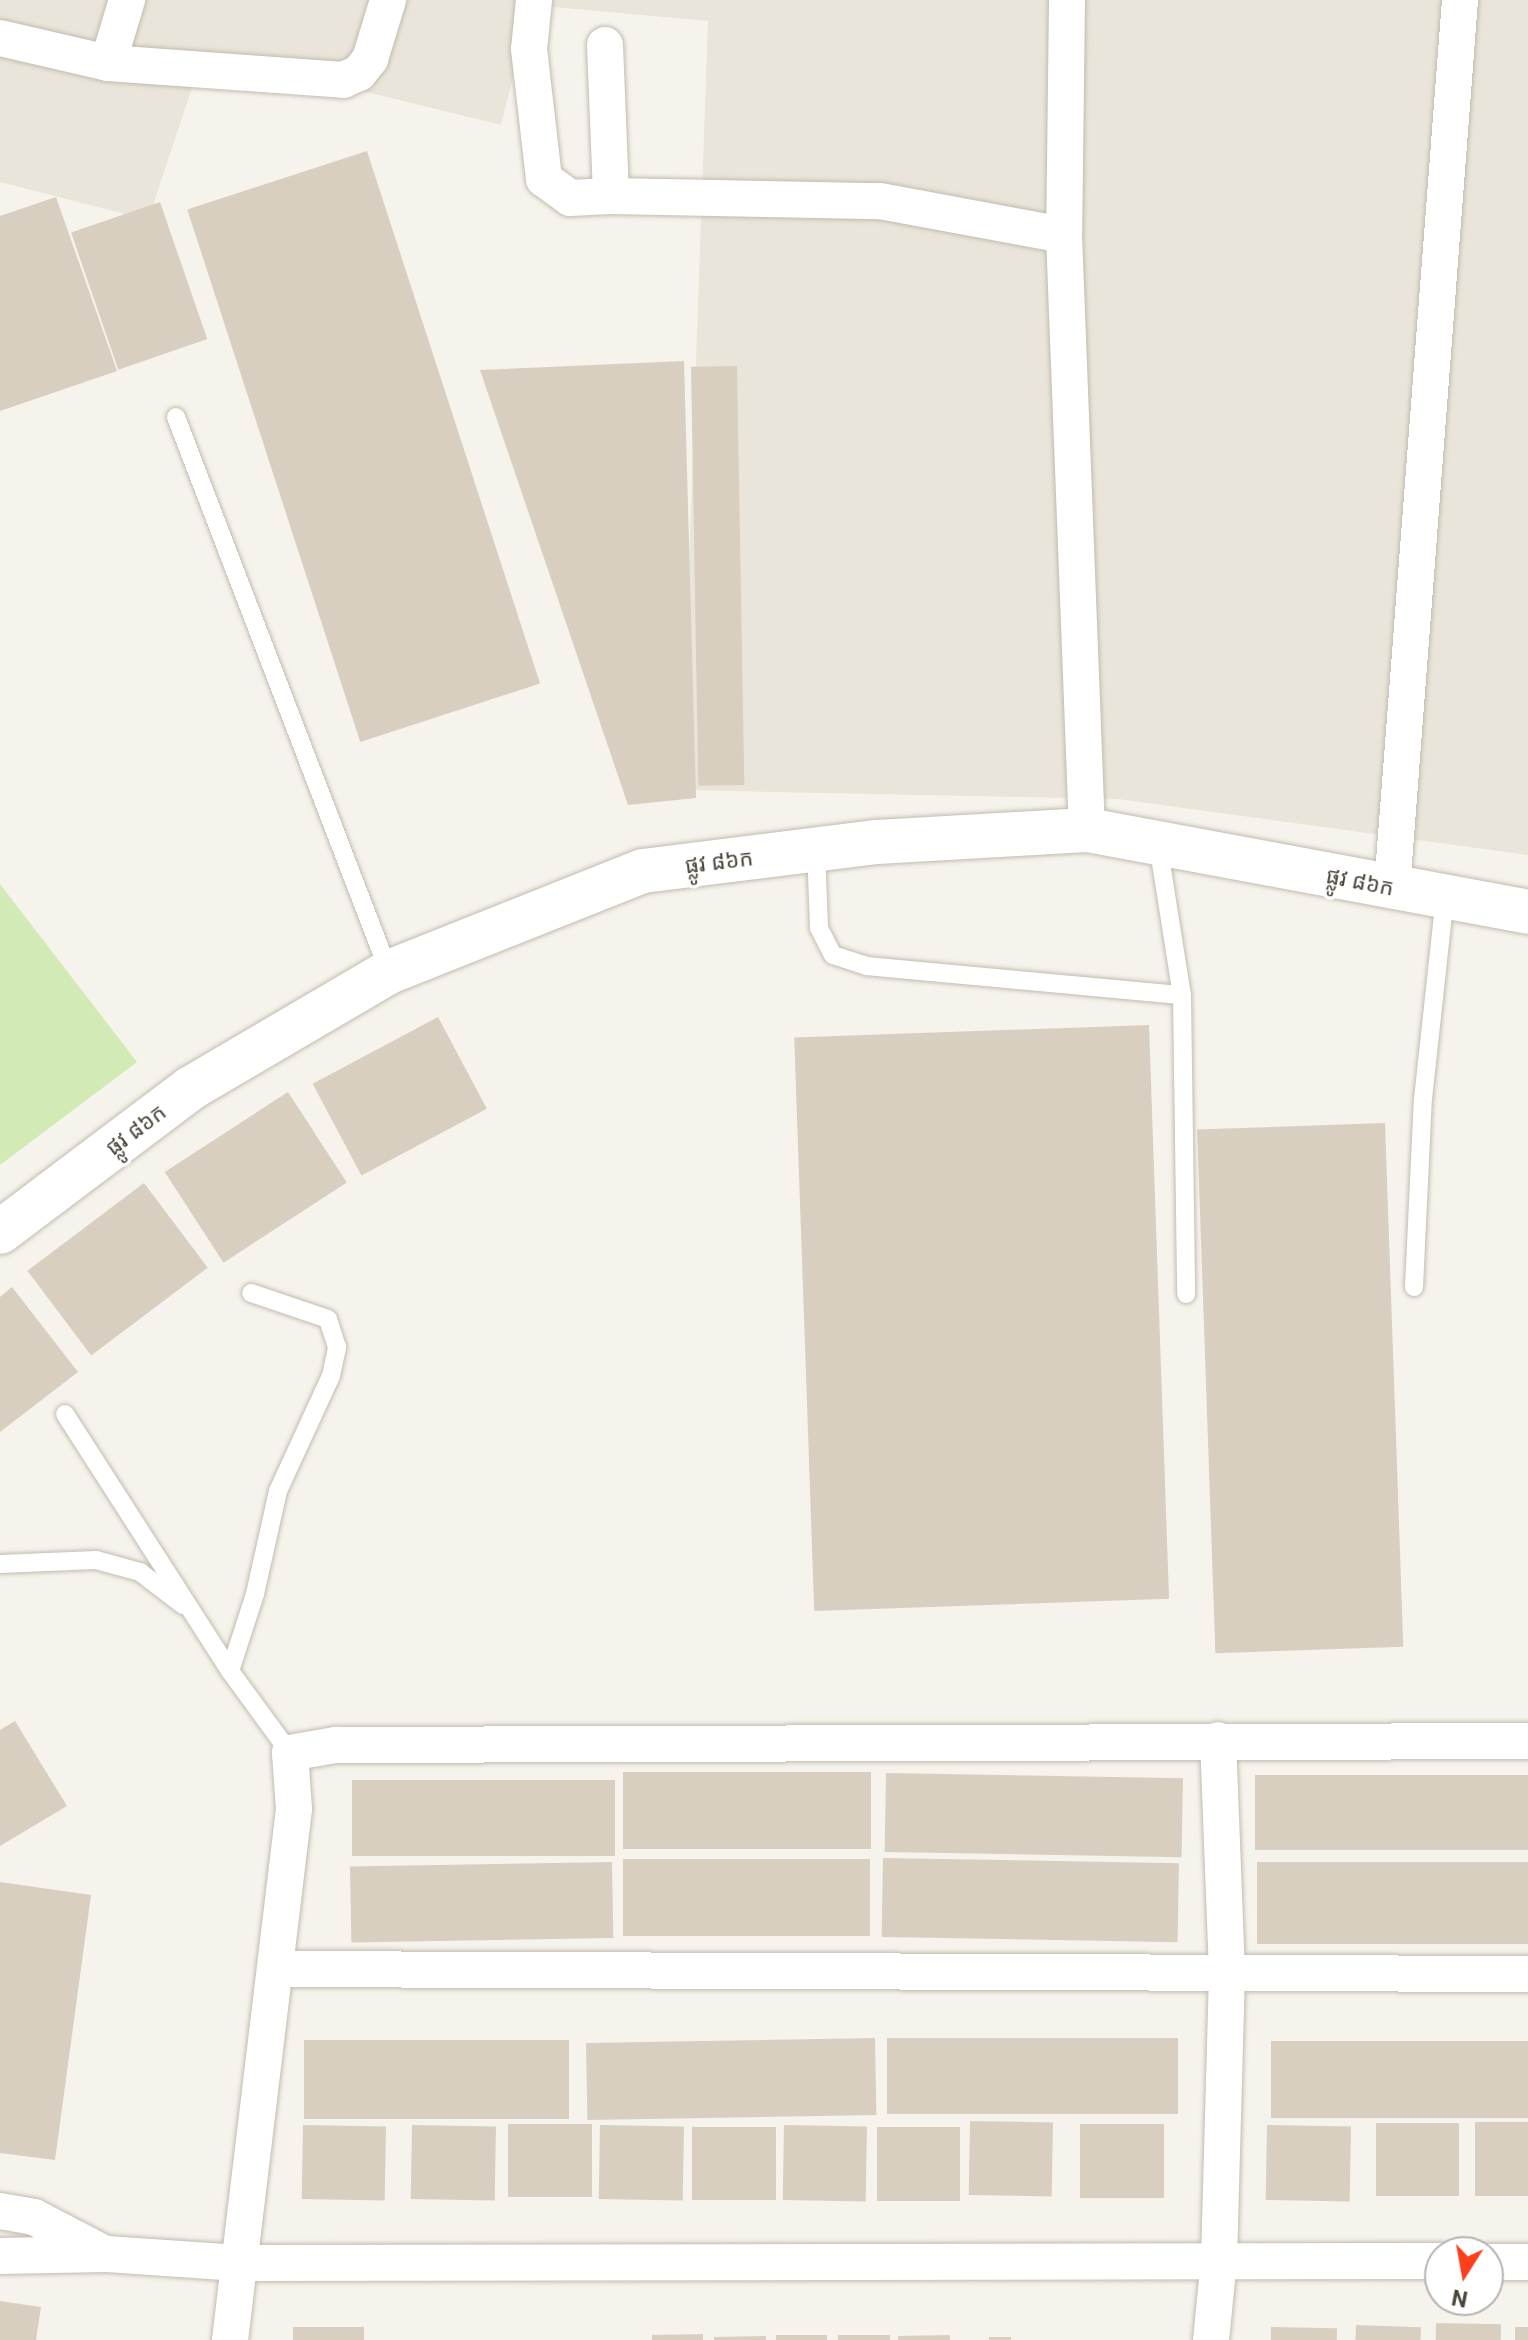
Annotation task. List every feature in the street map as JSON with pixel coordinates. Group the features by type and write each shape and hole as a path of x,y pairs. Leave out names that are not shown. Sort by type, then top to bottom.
{"street":[{"path":"108,63 127,0"},
{"path":"0,38 108,63 343,80 359,73 370,59 388,0"},
{"path":"534,0 529,49 544,179 570,198 880,201 1064,235"},
{"path":"1067,0 1064,235 1087,830"},
{"path":"1392,888 1460,0"},
{"path":"605,45 611,196"},
{"name":"ផ្លូវ ៨៦ក","path":"0,1232 191,1088 389,972 643,871 816,849 1087,830 1528,912"},
{"path":"1211,2340 1219,2260 1227,1973 1218,1740"},
{"path":"230,2340 294,1809 290,1753 336,1745 1528,1741"},
{"path":"275,1969 1528,1974"},
{"path":"0,2211 34,2217 107,2254"},
{"path":"0,2256 107,2254 239,2263 1424,2261"},
{"path":"1504,2262 1528,2262"}],"lane":[{"path":"176,417 389,972"},
{"path":"1158,844 1182,995 1186,1294"},
{"path":"816,849 819,928 833,955 867,966 1182,995"},
{"path":"1414,1287 1423,1099 1445,898"},
{"path":"230,1671 255,1594 278,1491 331,1376 337,1347 328,1319 251,1293"},
{"path":"65,1414 230,1671 290,1753"},
{"path":"0,1564 96,1560 140,1572 195,1613"}],"shaded area":[{"path":"0,0 1528,0 1528,855 1118,799 681,790 708,21 531,5 501,125 204,52 148,220 0,182"}],"green space":[{"path":"0,884 137,1062 0,1165"}],"building":[{"path":"367,151 540,684 360,742 187,209"},
{"path":"56,197 117,371 0,411 0,216"},
{"path":"160,202 207,339 118,370 71,233"},
{"path":"684,361 696,798 628,805 480,370"},
{"path":"737,366 744,785 698,786 691,367"},
{"path":"438,1017 487,1109 361,1175 313,1084"},
{"path":"1149,1025 1169,1599 814,1611 794,1037"},
{"path":"288,1092 347,1183 224,1263 165,1172"},
{"path":"1385,1123 1403,1647 1215,1653 1197,1130"},
{"path":"144,1183 208,1268 91,1356 27,1271"},
{"path":"12,1287 78,1372 0,1432 0,1297"},
{"path":"15,1721 67,1806 0,1846 0,1730"},
{"path":"623,1772 871,1772 871,1849 623,1849"},
{"path":"886,1773 1183,1778 1182,1857 885,1852"},
{"path":"1255,1775 1528,1775 1528,1850 1255,1850"},
{"path":"352,1780 615,1780 615,1856 352,1856"},
{"path":"883,1858 1179,1863 1178,1942 882,1937"},
{"path":"623,1859 870,1859 870,1936 623,1936"},
{"path":"612,1862 613,1938 351,1943 350,1867"},
{"path":"1257,1862 1528,1862 1528,1944 1257,1944"},
{"path":"0,1882 91,1895 55,2160 0,2153"},
{"path":"875,2038 876,2115 587,2120 586,2043"},
{"path":"887,2038 1178,2038 1178,2114 887,2114"},
{"path":"304,2040 569,2040 569,2119 304,2119"},
{"path":"1271,2041 1528,2041 1528,2118 1271,2118"},
{"path":"970,2121 1053,2122 1052,2196 969,2195"},
{"path":"1475,2122 1528,2122 1528,2196 1475,2196"},
{"path":"1376,2123 1459,2123 1459,2196 1376,2196"},
{"path":"508,2124 592,2124 592,2197 508,2197"},
{"path":"1080,2124 1164,2124 1164,2198 1080,2198"},
{"path":"303,2125 386,2126 385,2200 302,2199"},
{"path":"412,2125 496,2126 495,2200 411,2199"},
{"path":"600,2125 684,2126 683,2200 599,2199"},
{"path":"784,2125 867,2126 866,2201 783,2200"},
{"path":"1267,2125 1351,2126 1350,2201 1266,2200"},
{"path":"692,2127 776,2127 776,2200 692,2200"},
{"path":"877,2127 960,2127 960,2201 877,2201"},
{"path":"0,2301 41,2307 36,2340 0,2340"},
{"path":"1436,2323 1501,2324 1501,2340 1436,2340"},
{"path":"1356,2325 1421,2327 1421,2340 1355,2340"},
{"path":"293,2327 364,2327 364,2340 293,2340"},
{"path":"1271,2327 1337,2328 1337,2340 1271,2340"},
{"path":"1515,2327 1528,2327 1528,2340 1515,2340"},
{"path":"703,2334 703,2340 652,2340 652,2335"},
{"path":"776,2335 827,2335 827,2340 776,2340"},
{"path":"838,2335 890,2335 890,2340 838,2340"},
{"path":"950,2335 950,2340 898,2340 898,2336"},
{"path":"766,2336 766,2340 714,2340 714,2337"},
{"path":"989,2337 1011,2337 1011,2340 989,2340"}]}
